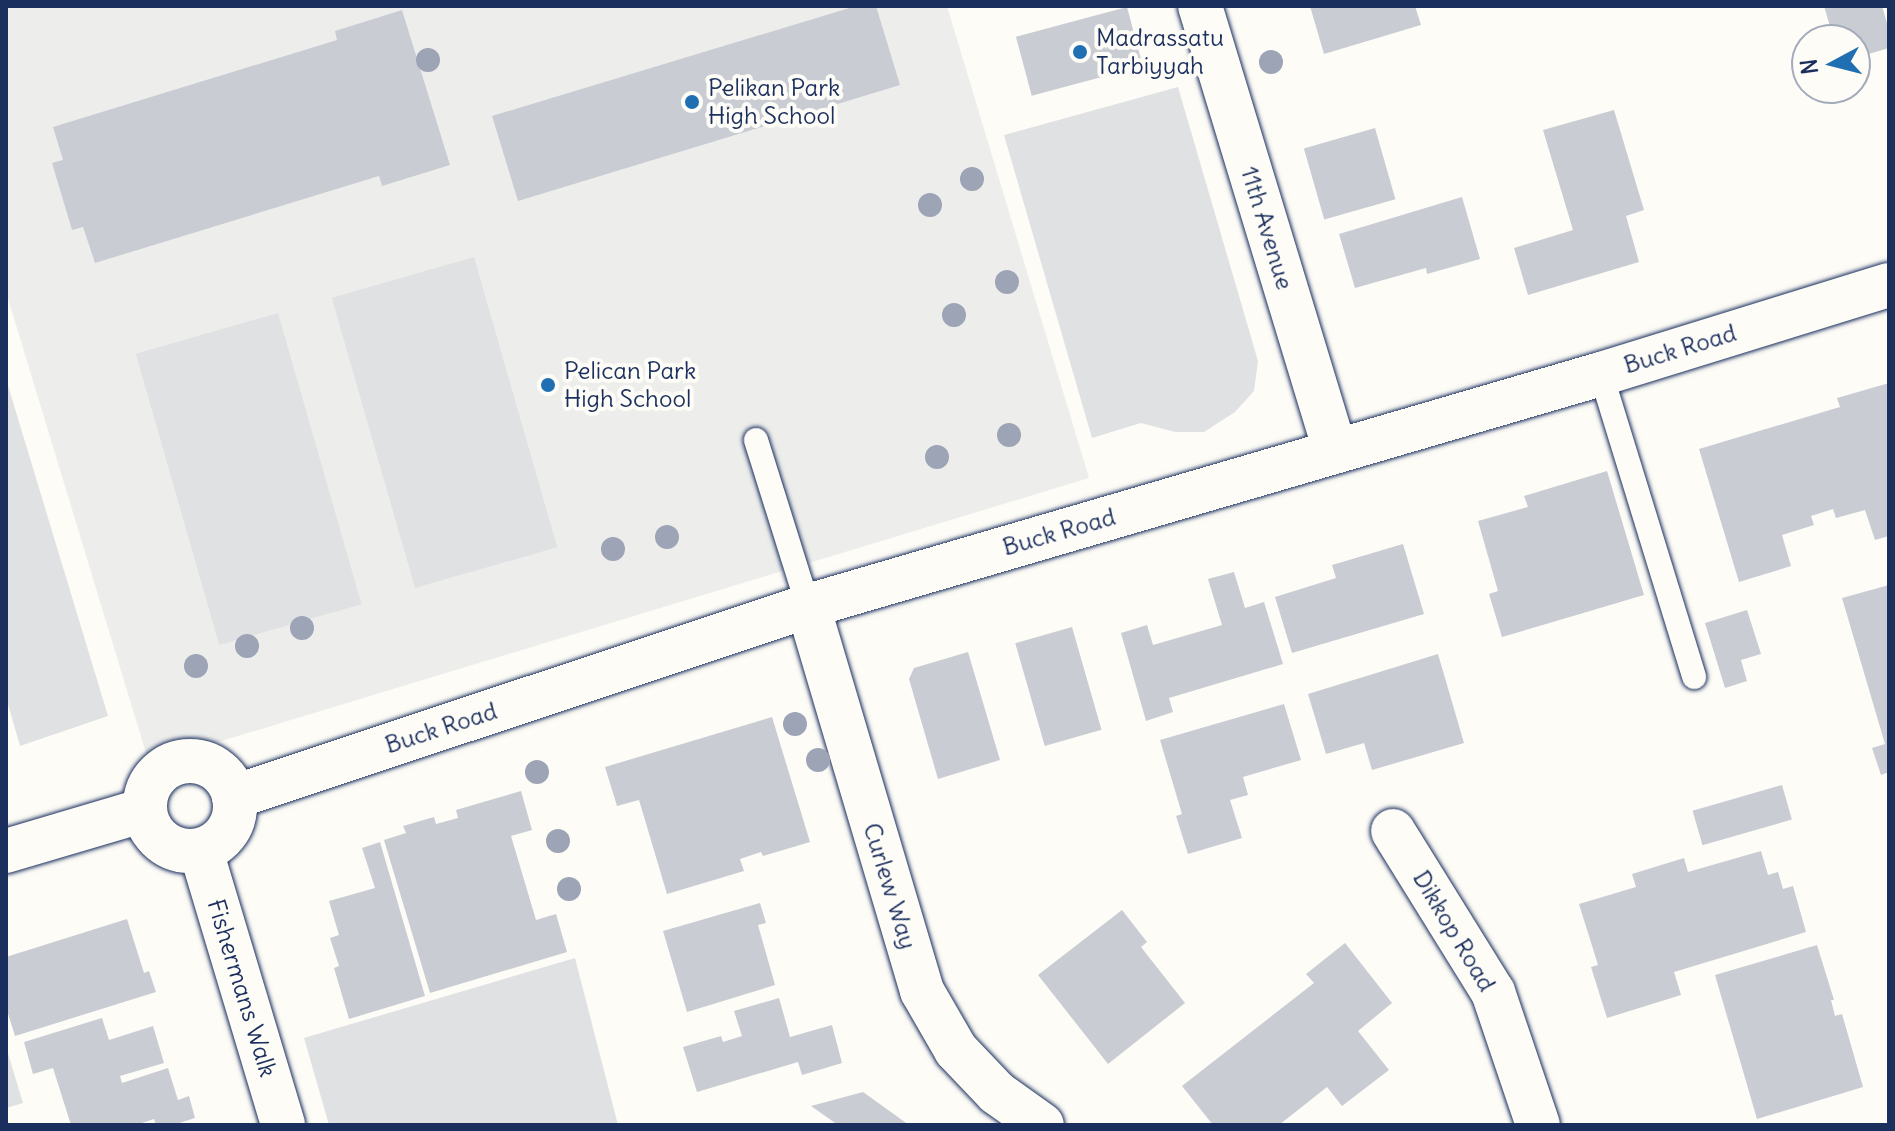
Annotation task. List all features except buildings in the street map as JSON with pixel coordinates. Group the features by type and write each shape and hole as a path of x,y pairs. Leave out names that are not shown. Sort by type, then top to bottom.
{"street":[{"name":"11th Avenue","path":"1200,6 1335,451"},
{"name":"Buck Road","path":"234,797 808,606 1601,374 1889,285"},
{"name":"Curlew Way","path":"808,606 922,991 956,1050 997,1093 1042,1125"},
{"path":"176,763 206,764 229,783 234,797 231,824 214,845 201,851 185,852 157,839 144,810 152,781 176,763"},
{"path":"6,851 144,810"},
{"name":"Dikkop Road","path":"1393,831 1493,992 1538,1125"},
{"name":"Fishermans Walk","path":"201,851 283,1125"}],"lane":[{"path":"1601,374 1694,677"},
{"path":"756,440 808,606"}],"shaded area":[{"name":"Pelican Park High School","path":"6,6 947,6 1089,478 149,763 6,292"},
{"path":"1178,87 1258,361 1254,391 1235,412 1204,432 1175,432 1141,423 1092,438 1004,135"},
{"path":"474,257 557,547 415,588 332,298"},
{"path":"278,313 362,604 219,645 136,354"},
{"path":"6,379 108,716 20,746 6,697"},
{"path":"575,958 618,1125 329,1125 304,1038"},
{"path":"6,1047 23,1103 6,1108"}],"place":[{"name":"Madrassatu Tarbiyyah","path":"1080,52"},
{"name":"Pelikan Park High School","path":"692,102"},
{"name":"Pelican Park High School","path":"548,385"}]}
